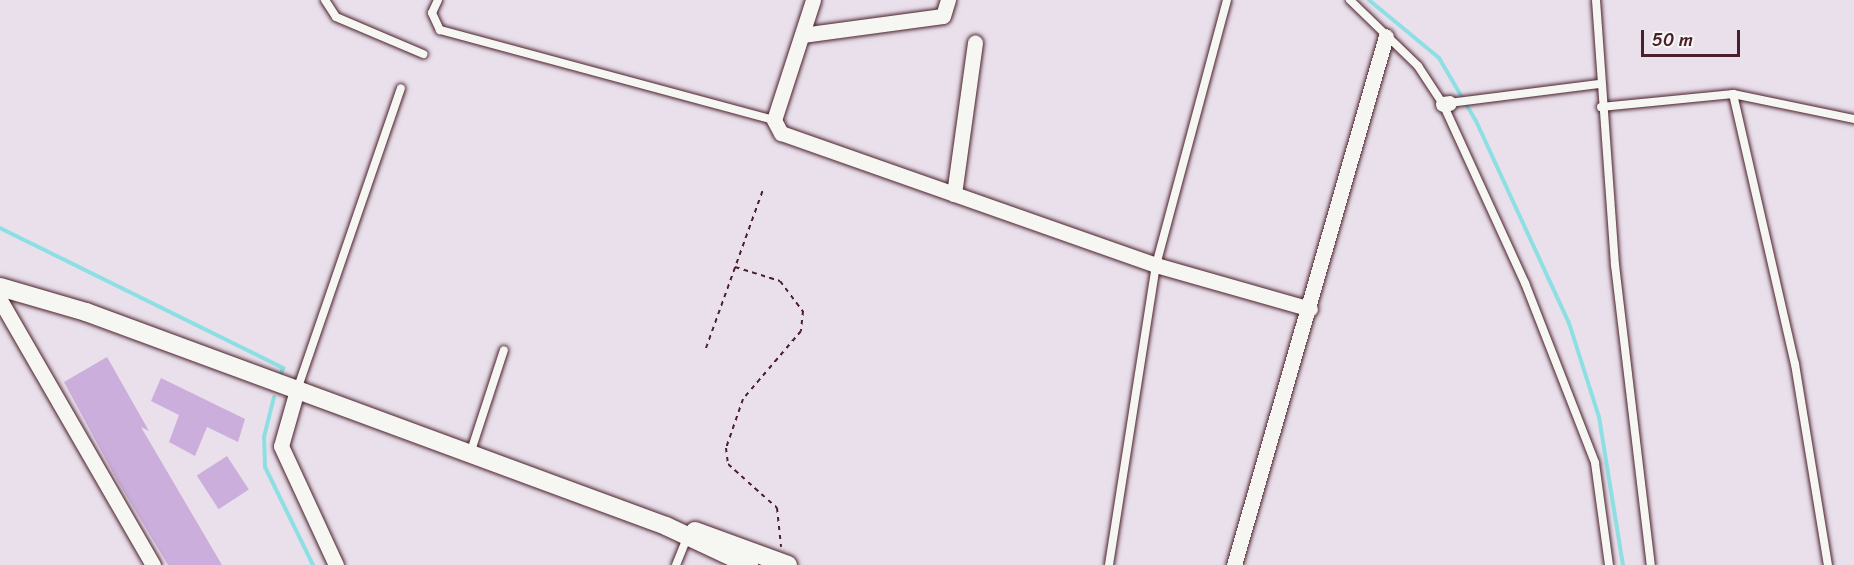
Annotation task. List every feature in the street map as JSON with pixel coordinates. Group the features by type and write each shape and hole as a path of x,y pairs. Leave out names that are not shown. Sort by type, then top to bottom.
{"street":[{"path":"813,0 774,120 797,142 1156,265 1310,309"},
{"path":"802,35 943,16 948,0"},
{"path":"1234,565 1310,309 1386,36"},
{"path":"954,194 975,42"},
{"path":"0,287 86,312 666,526 782,563"},
{"path":"0,300 153,565"},
{"path":"297,390 282,446 336,565"},
{"path":"666,526 686,540 748,565"}],"lane":[{"path":"326,0 336,17 423,54"},
{"path":"438,0 432,22 440,30 774,120"},
{"path":"1109,565 1156,265 1227,0"},
{"path":"1350,0 1418,66 1446,104 1574,399 1595,463 1609,565"},
{"path":"1596,0 1601,106 1651,565"},
{"path":"1446,104 1479,97 1599,84"},
{"path":"297,390 401,88"},
{"path":"1601,106 1732,94 1854,119"},
{"path":"1732,94 1795,364 1828,565"},
{"path":"470,454 504,350"},
{"path":"676,565 686,540"}],"path":[{"path":"706,348 763,190"},
{"path":"735,267 780,281 803,311 801,331 743,399 726,447 728,464 777,508 783,542 782,563"}],"building":[{"path":"107,357 149,431 141,427 222,565 168,565 117,480 64,382"},
{"path":"161,378 245,419 238,442 207,427 195,456 169,442 179,415 151,401"},
{"path":"227,456 249,490 219,509 197,476"}],"waterway":[{"path":"1369,0 1439,58 1476,121 1569,323 1599,417 1623,565"},
{"path":"0,228 283,368 280,377"},
{"path":"274,397 264,437 265,467 313,565"}]}
